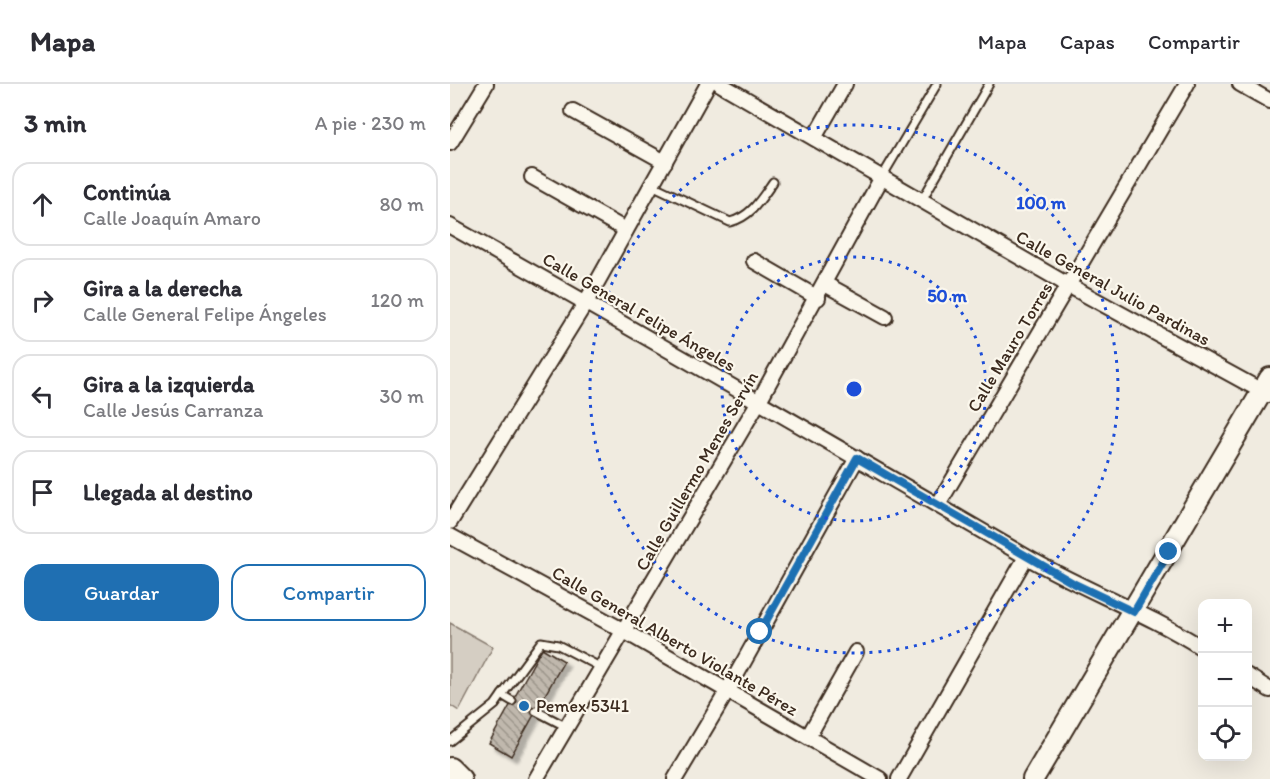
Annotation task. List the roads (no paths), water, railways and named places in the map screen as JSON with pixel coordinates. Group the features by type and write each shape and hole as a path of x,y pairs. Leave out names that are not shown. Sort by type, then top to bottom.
{"main road":[{"path":"1033,779 1268,388"},
{"path":"450,768 461,779"}],"street":[{"path":"450,143 486,84"},
{"path":"450,522 586,302 708,84"},
{"name":"Calle General Julio Pardinas","path":"720,84 1068,285 1268,388"},
{"path":"814,138 845,84"},
{"name":"Calle Mauro Torres","path":"938,505 1187,84"},
{"path":"1240,84 1270,101"},
{"path":"573,111 665,162"},
{"path":"532,177 626,230"},
{"name":"Calle Guillermo Menes Servín","path":"536,779 759,401 818,298 882,177"},
{"name":"Calle General Felipe Ángeles","path":"450,226 759,401 1026,557 1198,645"},
{"path":"754,261 818,298"},
{"path":"825,284 885,317"},
{"path":"675,779 728,690 857,458"},
{"name":"Calle General Alberto Violante Pérez","path":"450,536 624,631 880,779"},
{"path":"899,779 1026,557"},
{"path":"807,737 856,652"},
{"path":"1252,679 1270,690"}],"lane":[{"path":"882,177 938,84"},
{"path":"922,200 989,84"},
{"path":"652,185 730,222 742,219 750,212 773,182"},
{"path":"450,741 495,705 541,642 558,645 602,668"},
{"path":"502,695 512,701"},
{"path":"536,711 567,727"}],"place":[{"name":"Pemex 5341","path":"524,706"}]}
